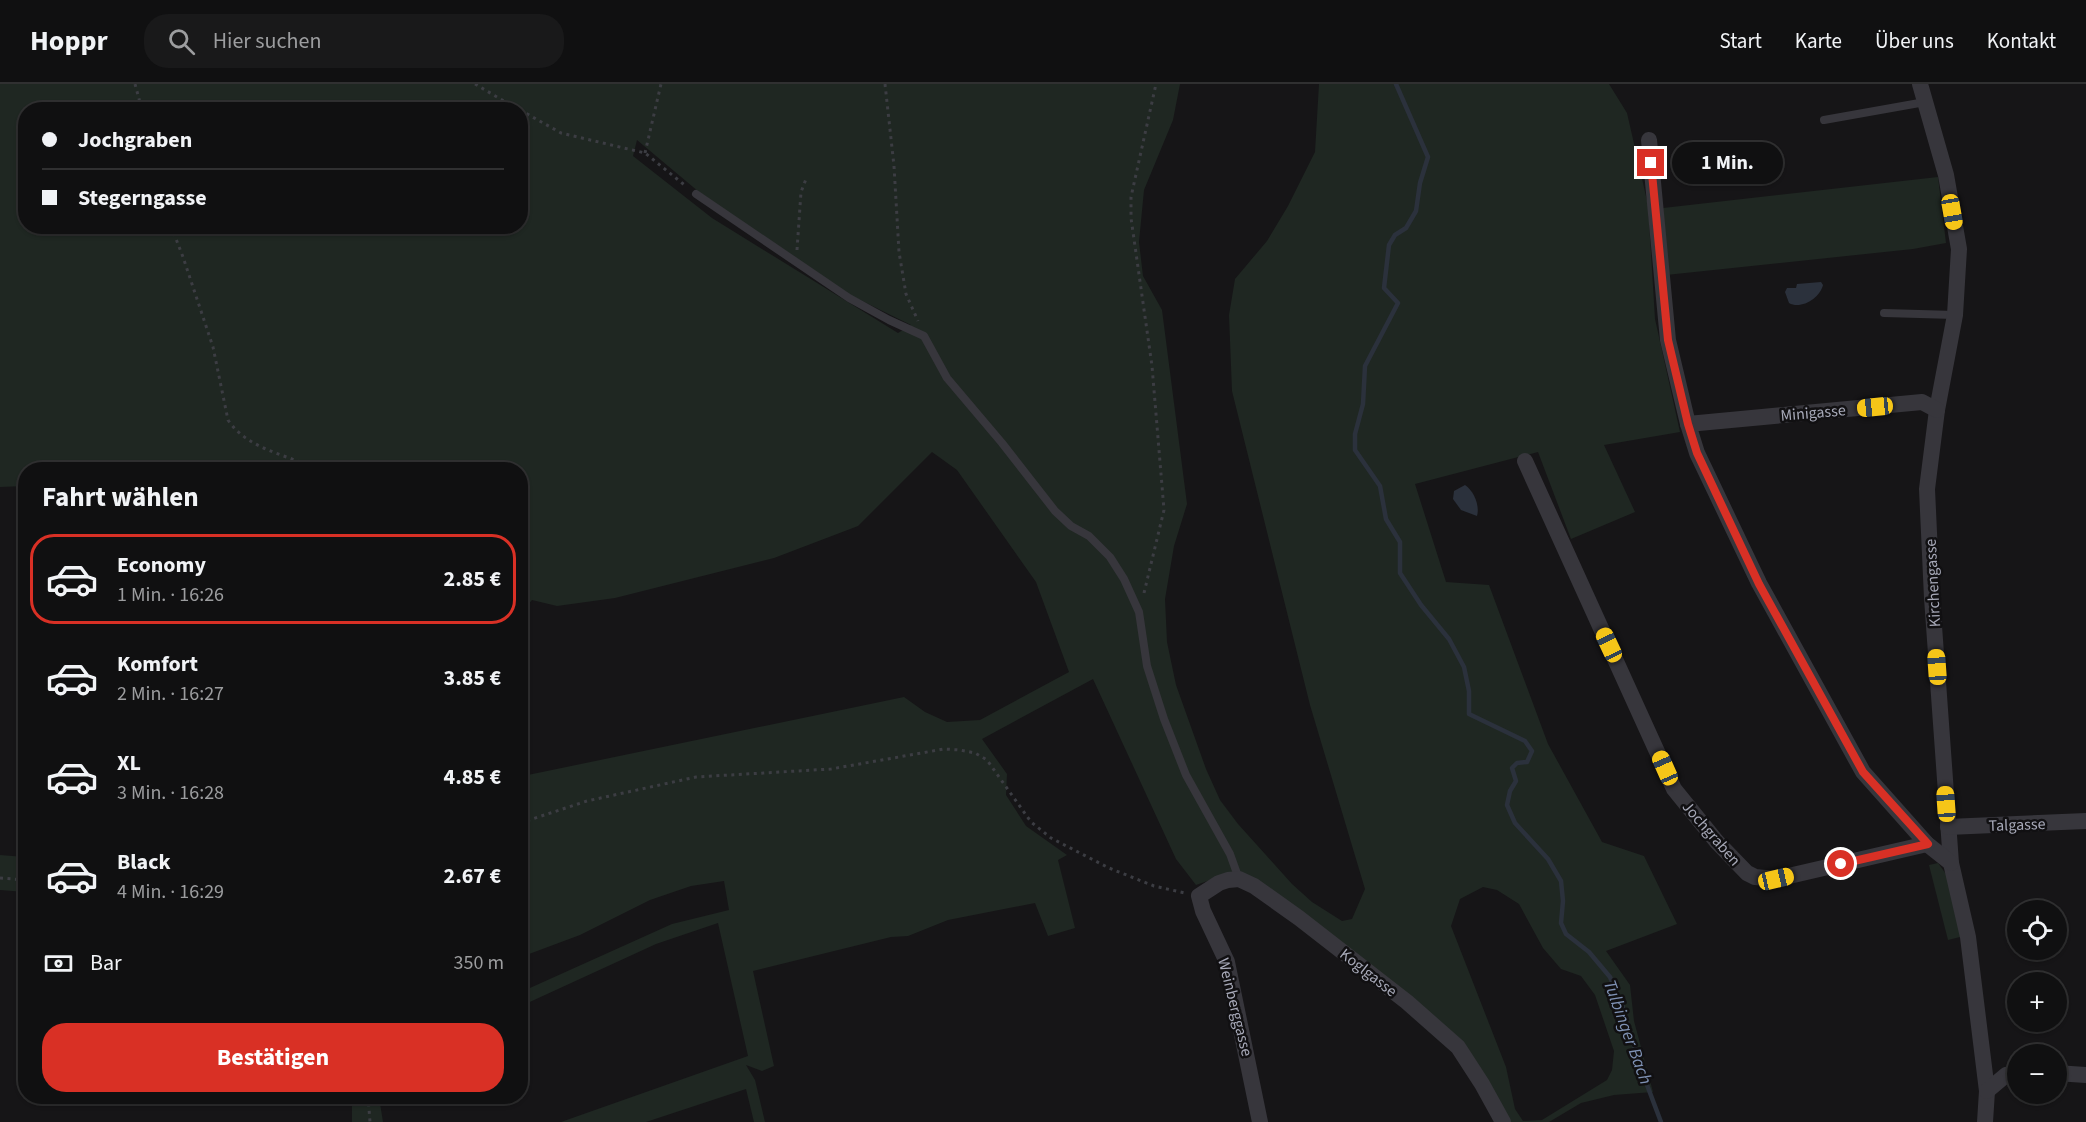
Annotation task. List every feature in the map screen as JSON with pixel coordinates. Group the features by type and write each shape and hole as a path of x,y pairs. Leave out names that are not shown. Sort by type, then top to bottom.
{"street":[{"name":"Kirchengasse","path":"1920,84 1946,174 1959,249 1955,315 1937,410 1927,489 1951,863 1968,937 1987,1091 1985,1122"},
{"path":"1648,140 1668,340 1697,453 1759,584 1863,772 1928,844 1951,863"},
{"name":"Minigasse","path":"1688,424 1922,402 1937,410"},
{"name":"Jochgraben","path":"1525,460 1674,789 1743,870 1755,877 1776,879 1928,844"},
{"name":"Talgasse","path":"1948,827 2086,821"},
{"path":"1199,896 1228,880 1239,879"},
{"name":"Koglgasse","path":"1239,879 1268,895 1317,932 1407,1002 1458,1047 1503,1122"},
{"name":"Weinberggasse","path":"1199,896 1203,911 1227,962 1260,1122"},
{"path":"2067,1074 2086,1075"},
{"path":"1987,1091 2007,1075"}],"lane":[{"path":"1824,120 1925,102"},
{"path":"696,194 849,298 924,336 947,378 1055,511 1071,526 1089,536 1110,557 1124,579 1139,612 1147,666 1186,776 1230,854 1239,879"},
{"path":"1884,313 1955,315"}],"path":[{"path":"135,84 140,102"},
{"path":"475,84 506,102"},
{"path":"645,153 661,84"},
{"path":"885,84 894,166 899,252 906,294 924,336"},
{"path":"1139,612 1164,510 1152,366 1131,218 1131,196 1156,84"},
{"path":"528,114 561,133 645,153 696,194"},
{"path":"796,261 801,192 806,179"},
{"path":"174,234 213,346 228,420 234,429 259,446 299,462"},
{"path":"528,820 586,801 696,777 831,769 944,749 960,750 975,753 987,760 1030,822 1051,838 1131,878 1154,886 1199,896"},
{"path":"0,878 18,879"},
{"path":"369,1104 370,1122"}],"shaded area":[{"path":"0,84 1180,84 1173,120 1144,190 1139,242 1143,276 1162,310 1187,504 1174,546 1165,599 1167,642 1176,685 1206,769 1220,800 1238,824 1292,884 1312,902 1342,921 1352,919 1365,889 1310,705 1232,391 1229,315 1235,279 1267,241 1288,206 1315,152 1319,84 1609,84 1627,113 1648,205 1655,319 1680,432 1604,445 1635,512 1571,539 1538,452 1415,484 1446,582 1489,585 1548,744 1602,842 1644,856 1677,924 1606,951 1630,985 1634,1021 1653,1092 1614,1095 1581,1103 1549,1122 1508,1122 1470,1056 1256,882 1222,876 1196,885 1176,859 1093,679 982,739 1007,774 1006,795 1026,826 1067,855 1058,860 1075,928 1048,936 1035,903 948,920 908,936 891,937 753,971 774,1066 762,1071 746,1065 755,1080 765,1122 754,1122 746,1089 646,1122 561,1122 748,1056 718,923 656,944 528,1003 528,989 672,924 729,910 724,881 691,886 650,900 580,935 528,954 528,775 904,697 925,712 947,722 980,720 1069,672 1036,582 957,470 932,452 858,526 774,558 615,598 557,606 532,600 528,604 528,462 18,462 18,486 0,487","holes":["637,140 699,192 852,296 911,325 898,333 712,218 633,156","1483,887 1497,890 1519,904 1543,948 1561,969 1581,976 1595,995 1614,1051 1612,1070 1607,1080 1542,1120 1523,1121 1515,1109 1506,1067 1451,926 1460,899"]},
{"path":"1938,177 1946,243 1913,249 1666,275 1663,208"},
{"path":"1821,282 1823,285 1821,290 1809,302 1799,305 1789,303 1785,292 1787,288 1796,288 1797,284"},
{"path":"1465,485 1476,499 1477,516 1461,510 1453,499 1454,491"},
{"path":"0,855 18,856 18,891 0,890"},
{"path":"1938,863 1951,881 1964,936 1948,940 1929,865"},
{"path":"352,1104 380,1104 383,1122 352,1122"}],"waterway":[{"name":"Tulbinger Bach","path":"1396,84 1428,157 1420,183 1416,211 1406,228 1395,235 1389,245 1384,288 1398,303 1365,366 1363,404 1355,434 1355,450 1380,486 1386,519 1400,542 1400,573 1421,605 1449,639 1464,667 1469,691 1469,714 1525,741 1532,751 1527,762 1517,763 1512,768 1516,781 1510,791 1507,805 1515,823 1548,859 1561,881 1563,901 1561,923 1566,934 1589,952 1610,977 1622,1005 1641,1069 1661,1122"}],"route":[{"path":"1651,163 1668,340 1697,453 1759,584 1863,772 1928,844 1841,864"}]}
